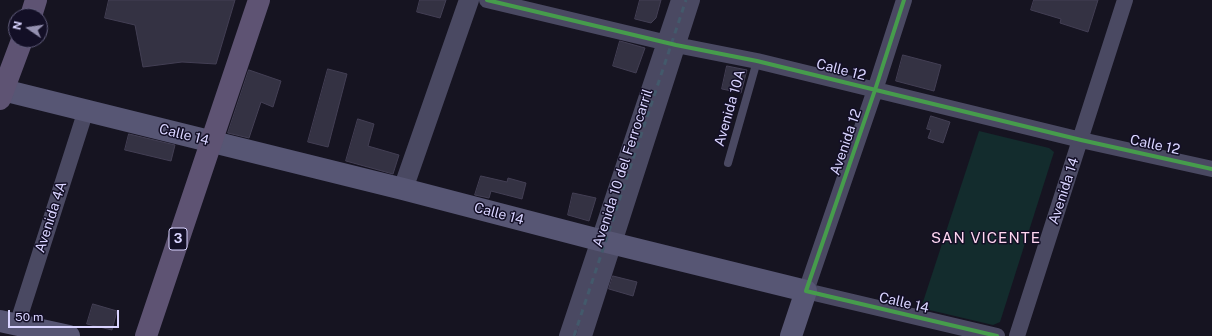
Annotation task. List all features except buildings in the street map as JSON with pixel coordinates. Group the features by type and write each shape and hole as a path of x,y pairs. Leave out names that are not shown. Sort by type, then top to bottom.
{"main road":[{"path":"211,142 259,0"},
{"path":"1,93 19,48"},
{"name":"Calle 14","path":"1,93 86,110 806,291"},
{"name":"3","path":"146,336 211,142"},
{"name":"Avenida 12","path":"791,336 806,291"},
{"path":"8,323 68,336"}],"street":[{"path":"403,189 469,0"},
{"name":"Calle 12","path":"487,0 670,44 757,61 1081,140 1212,169"},
{"name":"Avenida 10 del Ferrocarril","path":"567,336 606,241 670,44 679,0"},
{"name":"Avenida 10 del Ferrocarril","path":"670,44 692,0"},
{"name":"Avenida 12","path":"806,291 875,90 904,0"},
{"name":"Avenida 14","path":"1017,336 1125,0"},
{"name":"Avenida 4A","path":"8,323 86,110"},
{"name":"Avenida 10 del Ferrocarril","path":"584,336 606,241"},
{"name":"Calle 14","path":"806,291 998,336"}],"lane":[{"name":"Avenida 10A","path":"728,163 757,61"}],"green space":[{"path":"979,131 1049,148 1054,152 1000,322 993,325 921,308"}],"railway":[{"path":"574,336 686,0"}],"cycle path":[{"path":"487,0 676,45 757,61 1081,140 1212,169"},
{"path":"904,0 875,90 806,291 997,336"}],"district":[{"name":"SAN VICENTE","path":"986,238"}]}
